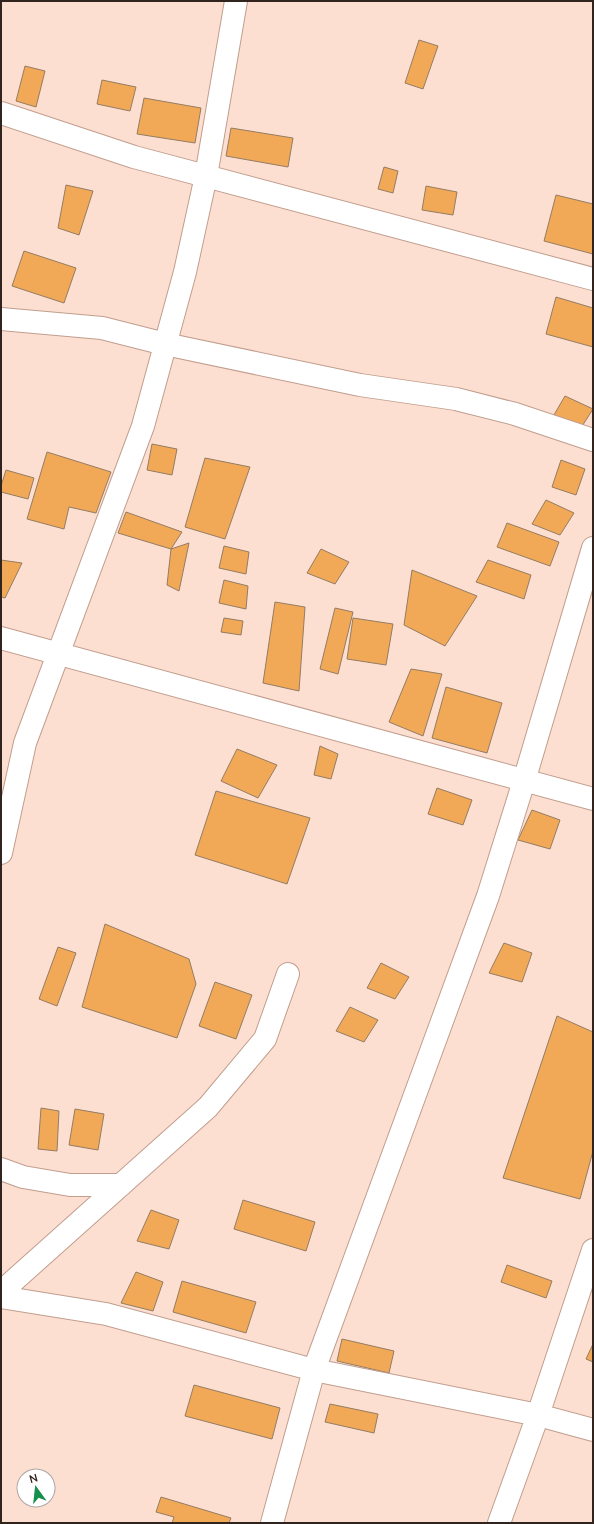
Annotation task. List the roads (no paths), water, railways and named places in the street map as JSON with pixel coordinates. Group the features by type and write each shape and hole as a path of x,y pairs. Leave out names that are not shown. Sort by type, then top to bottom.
{"street":[{"path":"1,853 25,742 143,426 185,272 206,176 236,1"},
{"path":"1,114 134,157 593,279"},
{"path":"1,319 102,328 165,344 360,386 456,399 515,414 593,440"},
{"path":"272,1523 314,1370 488,896 524,781 593,548"},
{"path":"1,638 593,799"},
{"path":"1,1292 208,1106 265,1040 288,974"},
{"path":"1,1169 23,1177 70,1185 120,1185"},
{"path":"499,1523 538,1415 593,1250"},
{"path":"1,1297 106,1314 314,1370 538,1415 593,1430"}]}
